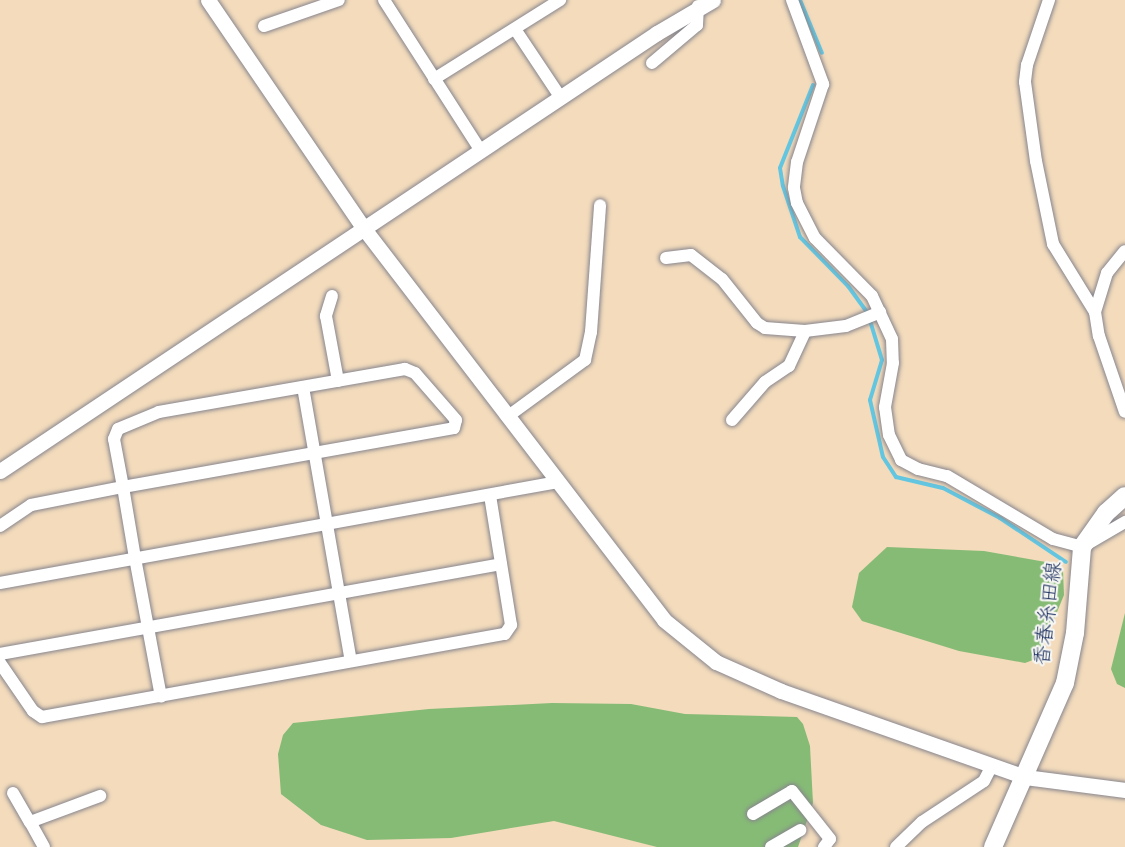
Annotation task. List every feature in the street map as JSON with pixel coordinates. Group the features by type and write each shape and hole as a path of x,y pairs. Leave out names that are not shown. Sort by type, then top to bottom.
{"main road":[{"name":"香春糸田線","path":"993,847 1065,683 1075,633 1083,547 1106,513 1125,496"}],"street":[{"path":"208,0 365,230 664,620 716,662 781,691 1025,777 1125,790"},
{"path":"264,26 339,0"},
{"path":"384,0 481,151"},
{"path":"434,79 560,0"},
{"path":"0,471 698,6 713,0"},
{"path":"792,0 823,84 797,162 794,188 797,202 814,238 872,296 891,339 893,363 885,407 889,435 901,460 918,469 948,476 1053,539 1083,547 1125,522"},
{"path":"1049,0 1027,65 1025,82 1036,162 1053,244 1095,312 1099,336 1125,412"},
{"path":"652,63 697,25 698,6"},
{"path":"515,29 561,98"},
{"path":"507,417 585,360 591,332 600,205"},
{"path":"1095,312 1107,273 1125,251"},
{"path":"666,258 691,255 722,279 765,328 805,331 846,326 879,312"},
{"path":"332,296 326,316 338,381"},
{"path":"732,420 765,382 789,366 805,331"},
{"path":"0,526 31,505 123,487 454,428 456,420 415,372 405,369 159,412 118,429 114,439 123,487 135,558 161,697"},
{"path":"303,387 351,661"},
{"path":"0,583 558,482"},
{"path":"1,667 33,711 42,717 505,634 511,625 490,496"},
{"path":"0,654 501,564"},
{"path":"896,847 922,822 984,781 992,765"},
{"path":"753,814 792,791 830,839 824,847"},
{"path":"14,793 44,847"},
{"path":"30,822 100,796"},
{"path":"771,847 800,830"}],"green space":[{"path":"887,547 984,551 1057,564 1063,571 1064,595 1038,658 1025,663 959,651 862,621 852,607 859,573"},
{"path":"1125,613 1125,688 1117,684 1111,669"},
{"path":"552,703 631,704 685,714 797,717 803,724 810,746 813,803 798,847 657,847 554,821 451,838 367,840 321,825 281,794 278,754 283,735 293,723 429,709"}],"waterway":[{"path":"800,0 822,53"},
{"path":"813,85 780,168 783,186 800,237 848,286 868,314 882,360 870,400 883,457 896,477 943,488 1000,518 1066,562"}]}
